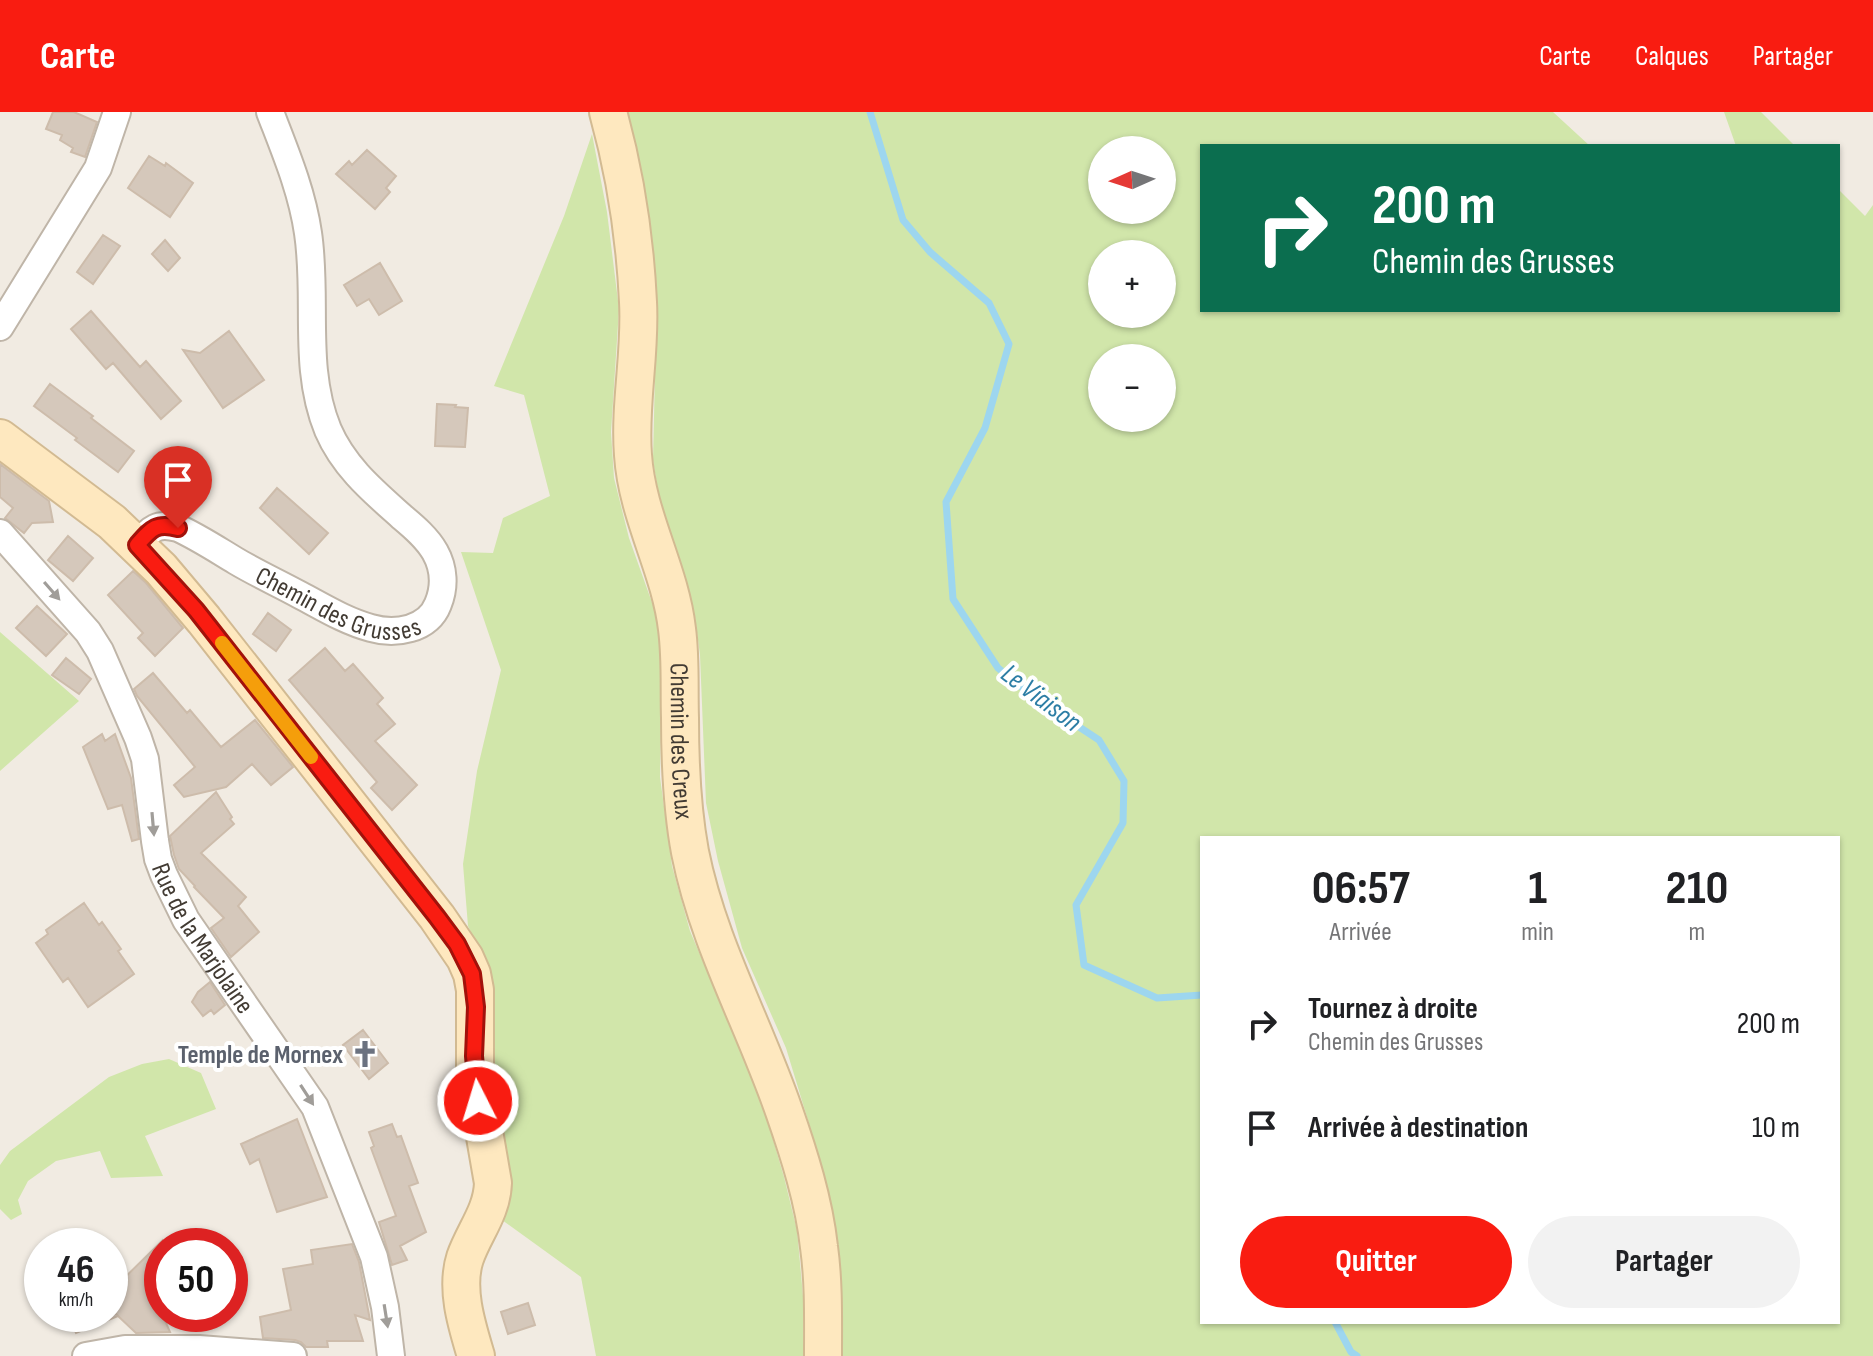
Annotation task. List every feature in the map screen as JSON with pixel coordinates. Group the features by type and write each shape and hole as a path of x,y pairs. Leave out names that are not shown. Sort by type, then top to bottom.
{"street":[{"path":"0,327 98,168 117,112"},
{"name":"Chemin des Grusses","path":"137,545 154,527 165,525 178,528 344,618 373,629 395,631 423,623 436,610 441,596 441,565 435,552 426,539 353,471 328,431 315,386 308,233 290,165 270,112"},
{"name":"Chemin des Creux","path":"608,112 629,217 638,302 633,456 644,518 677,624 681,660 684,807 689,849 697,885 715,938 784,1110 803,1175 819,1245 823,1283 823,1356"},
{"path":"0,438 112,522 196,610 457,944 472,974 476,1007 475,1079 493,1183 489,1209 462,1270 465,1314 476,1356"},
{"name":"Rue de la Marjolaine","path":"0,533 88,632 100,651 145,759 155,841 164,875 186,920 315,1107 374,1257 391,1356"},
{"path":"86,1356 125,1349 199,1349 293,1356"}],"green space":[{"path":"625,112 1553,112 1588,144 1200,144 1200,312 1840,312 1840,191 1865,216 1873,205 1873,1356 841,1356 829,1207 810,1127 786,1048 742,948 718,861 706,803 700,655 695,617 661,510 653,460 657,288 646,200"},
{"path":"1724,112 1761,112 1793,144 1735,144"},
{"path":"592,134 607,212 619,309 611,432 614,478 629,538 655,611 662,661 660,777 672,866 690,931 761,1098 784,1177 797,1230 803,1296 803,1356 596,1356 581,1277 502,1220 508,1158 491,1105 486,963 468,926 463,864 477,771 501,670 461,552 493,553 503,518 550,496 524,395 494,386 564,216"},
{"path":"0,632 79,701 0,771"},
{"path":"169,1059 201,1073 216,1109 145,1136 163,1176 111,1178 100,1151 56,1161 28,1181 18,1200 22,1214 11,1220 0,1209 0,1165 10,1151 109,1077 142,1064"}],"building":[{"path":"53,112 74,112 97,122 85,157 71,152 73,148 60,140 62,135 46,129"},
{"path":"367,150 396,176 386,188 390,192 375,209 336,174 349,161 352,165"},
{"path":"149,156 165,166 166,163 193,183 170,217 128,188"},
{"path":"103,235 120,246 93,284 77,272"},
{"path":"165,240 180,258 168,271 152,254"},
{"path":"380,263 402,301 379,315 369,299 357,306 344,285"},
{"path":"91,311 140,367 146,361 181,401 161,419 113,363 106,369 71,329"},
{"path":"229,331 264,380 223,408 183,350 200,353"},
{"path":"50,384 134,451 118,472 34,406"},
{"path":"437,404 468,408 465,447 435,446"},
{"path":"0,464 49,501 53,522 32,523 24,533 5,518 13,508 0,497"},
{"path":"277,488 328,533 309,554 260,508"},
{"path":"68,536 93,558 73,581 48,560"},
{"path":"133,571 183,628 155,656 138,638 143,633 108,595"},
{"path":"37,606 67,634 46,656 16,628"},
{"path":"268,613 291,630 276,651 253,634"},
{"path":"325,648 345,671 353,664 383,698 377,704 395,724 375,741 417,785 392,810 371,788 377,782 289,680"},
{"path":"66,658 91,679 79,694 52,675"},
{"path":"153,673 221,747 255,720 293,767 271,785 252,764 226,787 184,797 174,785 195,767 134,689"},
{"path":"102,734 105,741 115,734 131,778 139,839 132,841 122,805 108,809 83,747"},
{"path":"216,792 234,824 201,853 246,897 238,906 259,932 231,957 211,928 224,918 179,869 170,836"},
{"path":"84,903 99,925 102,922 134,974 88,1007 68,978 63,982 36,943 48,934 46,930"},
{"path":"210,982 225,1005 214,1014 211,1010 203,1016 192,1002"},
{"name":"Temple de Mornex","path":"363,1030 388,1063 369,1079 343,1045"},
{"path":"297,1119 327,1197 277,1212 259,1159 250,1164 241,1144"},
{"path":"392,1124 397,1137 401,1136 418,1183 409,1186 426,1232 400,1246 407,1260 392,1265 379,1222 396,1216 371,1148 374,1146 369,1132"},
{"path":"352,1244 359,1262 370,1320 355,1315 363,1341 327,1341 328,1347 306,1347 295,1340 263,1338 260,1317 291,1310 283,1269 313,1264 311,1250"},
{"path":"144,1259 144,1332 170,1332 136,1333 128,1325 128,1274"},
{"path":"528,1303 535,1325 508,1334 501,1312"}],"waterway":[{"name":"Le Viaison","path":"870,112 903,220 930,252 989,303 1009,344 985,428 946,502 953,599 998,668 1035,698 1099,740 1124,781 1123,823 1076,905 1084,965 1157,998 1200,995"},
{"name":"Le Viaison","path":"1336,1324 1351,1352 1357,1356"}],"slow traffic":[{"path":"222,643 311,757"}],"place":[{"name":"Temple de Mornex","path":"365,1054"}],"route":[{"path":"178,528 165,525 154,527 137,545 204,620 437,917 465,958 475,990 474,1056 478,1101"}]}
